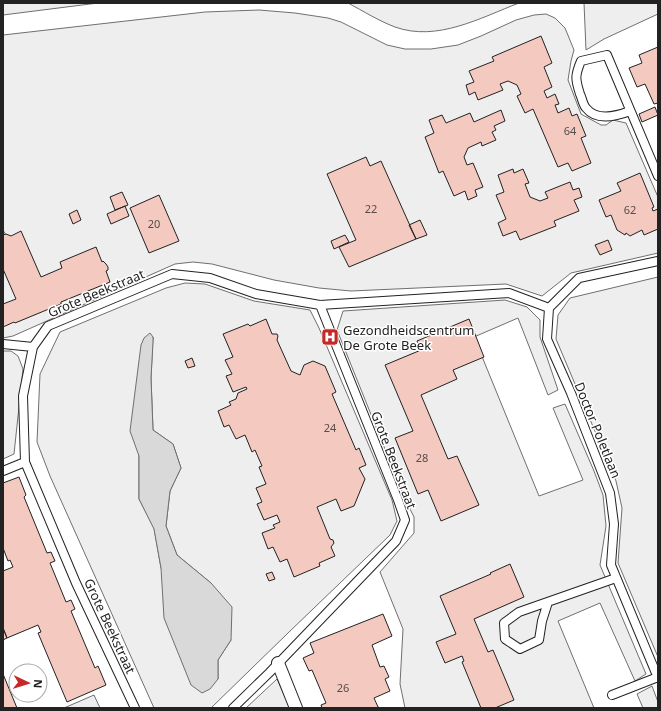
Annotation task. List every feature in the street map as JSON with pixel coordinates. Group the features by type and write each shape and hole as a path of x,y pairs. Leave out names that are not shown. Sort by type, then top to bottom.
{"street":[{"path":"278,664 296,708"}],"lane":[{"path":"630,111 617,116 604,117 592,113 585,108 576,82 576,72 581,61 607,55 658,176"},
{"path":"549,308 579,278 658,262"},
{"name":"Grote Beekstraat","path":"135,708 76,583 24,462 23,396 33,347 48,326 172,274 210,278 256,294 320,306 509,293 549,308"},
{"name":"Grote Beekstraat","path":"233,708 278,664 396,541 405,520 320,306"},
{"name":"Doctor Poletlaan","path":"549,308 547,339 571,393 610,493 614,524 610,565 658,677"},
{"path":"3,344 33,347"},
{"path":"3,471 24,462"},
{"path":"548,602 542,621 539,640 520,649 505,639 504,623 519,612 616,578"},
{"path":"612,695 658,677"}],"shaded area":[{"path":"3,3 98,3 3,15"},
{"path":"348,3 519,3 474,21 442,30 427,32 411,31 395,27"},
{"path":"584,3 658,3 658,14 604,39 586,50"},
{"path":"259,10 328,18 341,22 387,45 405,49 431,49 458,45 516,20 534,15 546,14 555,18 565,28 574,50 568,80 581,114 601,125 606,125 613,120 626,123 658,197 658,253 571,273 542,296 506,284 351,291 319,288 274,280 212,264 193,262 175,264 13,336 3,338 3,246 10,242 3,230 3,35 205,12"},
{"path":"658,277 658,657 618,563 622,508 616,481 556,339 558,315 570,298"},
{"path":"185,283 205,284 254,301 310,310 392,500 397,521 390,535 211,708 154,708 50,476 37,442 40,374 60,332 166,288","holes":["153,337 151,378 153,430 173,444 181,468 170,491 166,526 177,555 211,583 231,640 218,660 218,679 161,568 154,528 139,499 139,456"]},
{"path":"505,300 527,307 540,320 540,337 558,390 548,395 518,318 474,337 539,496 583,480 553,408 565,404 603,495 606,526 600,565 646,674 635,681 600,603 558,621 594,708 405,708 400,684 403,629 380,572 414,533 414,517 405,499 337,330 343,311"},
{"path":"150,333 153,337 151,378 153,430 173,444 181,468 170,491 166,526 177,555 211,583 232,607 231,640 218,660 218,679 210,689 202,693 191,685 164,618 161,568 154,529 139,499 139,456 130,431 141,345 144,338"},
{"path":"3,351 11,351 18,356 23,369 14,454 3,459"},
{"path":"277,679 290,708 246,708"},
{"path":"652,686 658,702 658,708 643,708 637,694"},
{"path":"94,695 100,708 64,708"}],"building":[{"path":"541,36 552,63 544,67 552,87 544,91 547,98 555,94 559,104 555,105 558,113 569,108 572,116 577,114 586,136 581,138 591,163 572,171 568,163 558,167 533,109 525,113 517,96 521,94 517,85 508,81 500,84 503,90 478,100 475,92 469,95 466,85 474,82 469,71 494,61 492,57"},
{"path":"658,47 658,103 654,104 645,84 637,87 629,68 642,63 639,55"},
{"path":"655,107 658,115 642,122 639,114"},
{"path":"501,110 505,121 494,126 496,130 492,132 496,140 482,146 481,142 468,148 464,157 467,165 473,163 483,187 475,190 477,196 468,200 465,191 454,196 443,171 439,173 425,137 434,133 429,120 442,115 446,123 470,113 474,122"},
{"path":"366,157 370,166 381,161 416,239 349,267 339,247 356,240 327,174"},
{"path":"513,169 514,173 523,169 529,183 525,184 530,197 540,201 548,198 545,192 570,182 573,190 579,188 582,197 574,200 579,211 554,221 556,226 520,240 516,231 503,236 498,223 506,219 496,195 504,192 498,175"},
{"path":"640,173 654,207 652,208 653,211 658,209 658,229 644,235 642,230 630,236 626,233 625,235 617,230 611,215 606,217 599,200 621,191 617,183"},
{"path":"122,192 128,205 115,210 110,197"},
{"path":"159,195 179,241 149,253 130,208"},
{"path":"125,206 129,216 111,224 107,214"},
{"path":"77,210 81,220 73,224 69,214"},
{"path":"420,220 427,235 416,239 409,225"},
{"path":"21,231 41,277 62,268 60,262 96,247 102,262 103,261 108,267 108,270 106,271 110,282 61,302 61,304 3,327 3,304 16,299 3,269 3,235 6,234 11,236"},
{"path":"345,235 349,242 334,249 331,241"},
{"path":"608,240 612,250 600,255 595,245"},
{"path":"266,319 272,334 277,334 278,336 277,340 291,371 300,375 304,365 313,361 325,366 336,392 332,394 356,450 359,448 366,465 359,468 365,479 354,506 341,511 336,499 317,507 330,539 333,540 334,543 331,547 335,556 319,563 320,566 294,577 287,559 280,562 273,547 268,549 262,533 275,528 273,525 280,522 277,515 264,520 257,504 262,502 256,488 266,484 259,467 262,466 255,450 252,452 245,435 236,439 229,425 224,427 218,411 231,405 229,402 236,399 238,393 247,389 246,387 233,392 226,376 232,374 225,360 233,357 223,334 248,324 250,326"},
{"path":"469,319 484,357 453,370 457,379 421,395 448,459 457,456 479,505 441,521 428,490 418,494 395,438 413,431 385,365 421,350 417,341"},
{"path":"192,358 195,366 188,368 185,361"},
{"path":"19,477 26,495 24,497 47,553 51,552 55,561 50,563 66,602 71,600 75,609 71,611 95,668 98,666 106,685 67,702 38,633 41,632 38,625 7,638 3,628 3,571 13,567 10,560 8,561 3,548 3,483"},
{"path":"510,564 524,597 474,619 488,652 493,650 514,700 495,708 481,708 462,662 464,661 462,656 445,663 436,642 456,634 440,596"},
{"path":"272,572 275,579 269,581 266,574"},
{"path":"383,614 392,636 372,645 380,667 384,666 389,677 385,679 390,691 374,698 378,707 380,708 322,708 321,705 326,703 312,670 309,671 303,658 314,653 310,643"},
{"path":"3,628 7,638 3,640"},
{"path":"3,674 8,686 8,703 15,703 17,708 3,708"}],"place":[{"name":"Gezondheidscentrum De Grote Beek","path":"330,337"}]}
